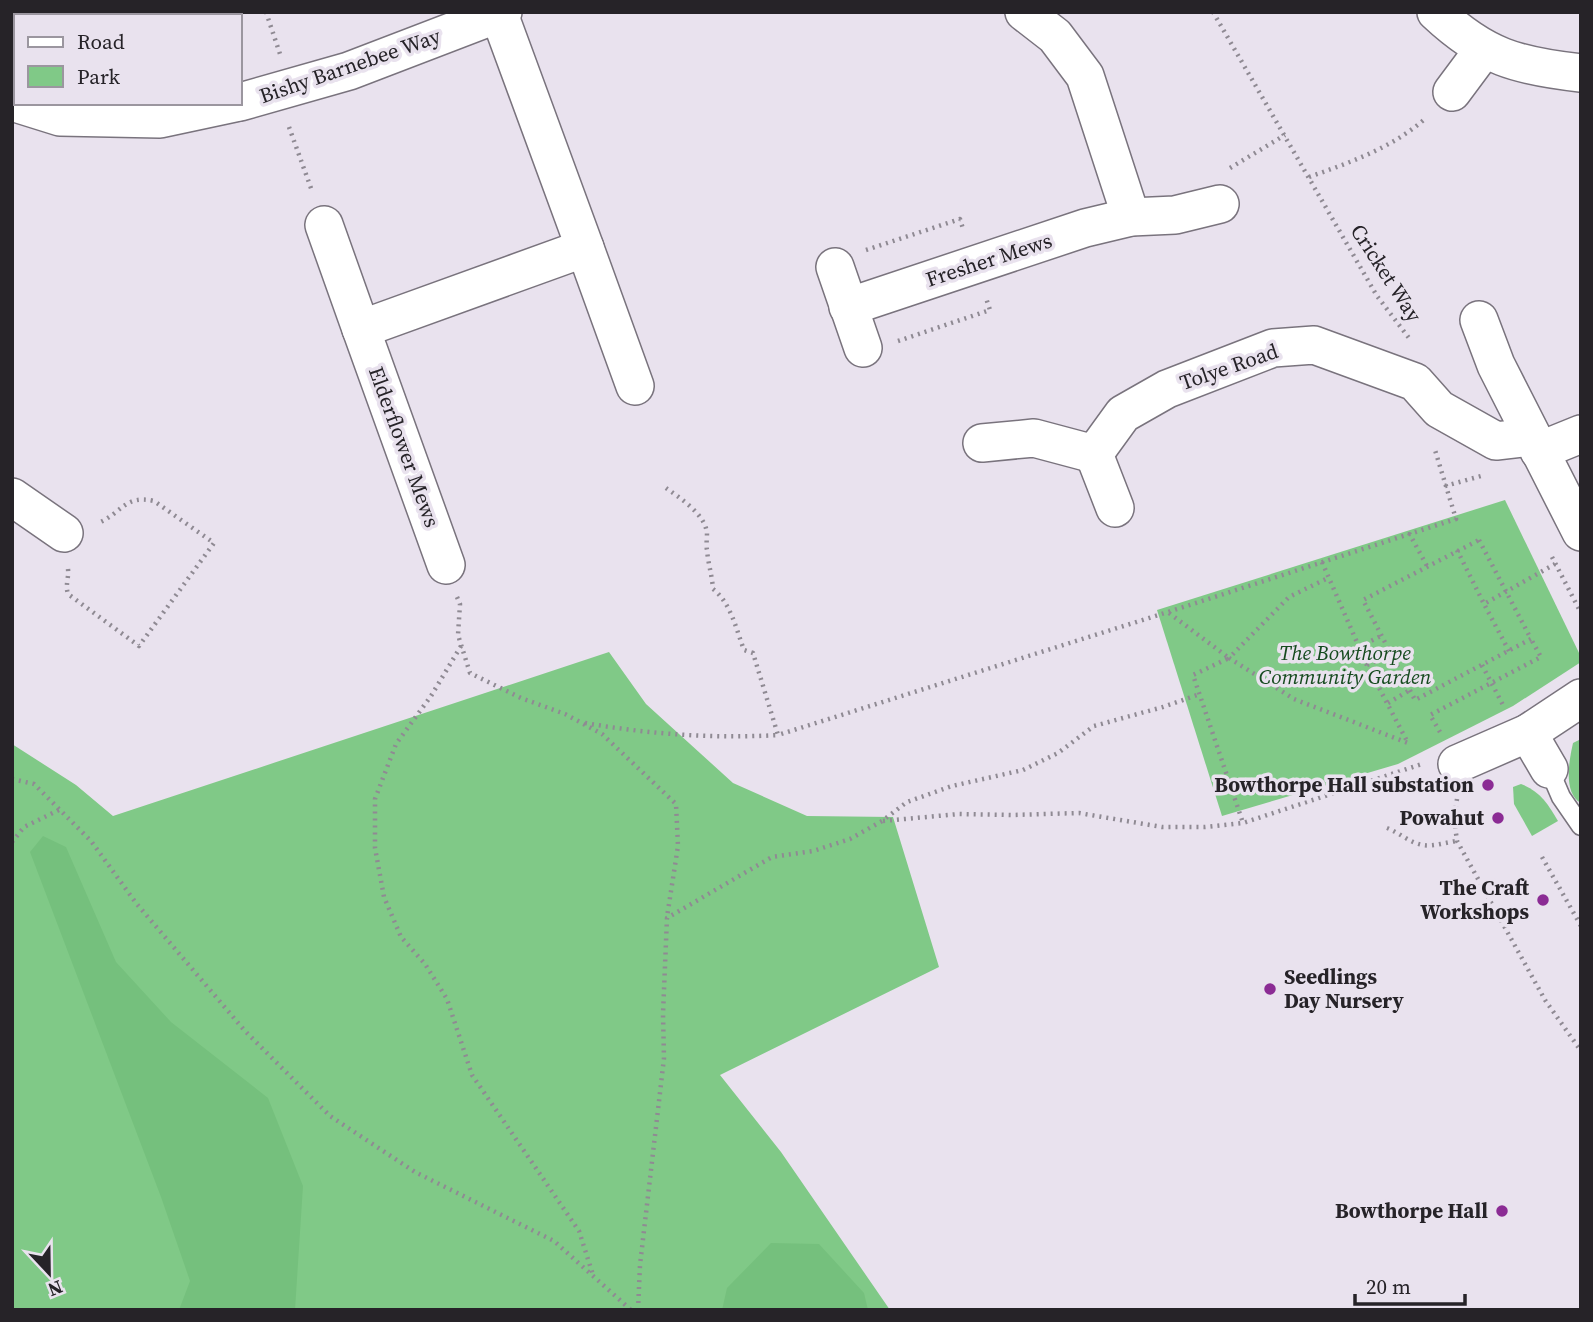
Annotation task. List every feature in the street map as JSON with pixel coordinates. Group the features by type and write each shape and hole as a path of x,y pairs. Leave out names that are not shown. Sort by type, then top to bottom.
{"street":[{"path":"1024,12 1055,36 1085,76 1131,217"},
{"path":"1436,12 1484,49 1515,63 1581,73"},
{"name":"Bishy Barnebee Way","path":"242,102 349,71 501,13 585,248"},
{"path":"1452,92 1484,49"},
{"name":"Bishy Barnebee Way","path":"22,105 60,117 160,119 227,105"},
{"name":"Fresher Mews","path":"849,307 1085,228 1131,217 1175,215 1220,189"},
{"name":"Elderflower Mews","path":"324,225 446,565"},
{"path":"361,329 585,248 635,386"},
{"path":"835,267 863,348"},
{"path":"1479,320 1496,365 1581,532"},
{"name":"Tolye Road","path":"1094,454 1123,414 1167,389 1273,348 1314,345 1415,382 1439,409 1496,441 1535,444 1581,434"},
{"path":"982,443 1034,438 1094,454 1115,508"},
{"path":"12,497 74,540"},
{"path":"1457,764 1528,733 1581,698"},
{"path":"1528,733 1549,769"}],"lane":[{"path":"1549,769 1561,797 1581,826"}],"path":[{"name":"Cricket Way","path":"1213,12 1377,296 1402,331 1412,340"},
{"path":"1309,177 1369,155 1394,142 1423,121 1452,92"},
{"path":"277,93 324,225"},
{"path":"1220,189 1285,135"},
{"path":"580,722 651,733 731,738 778,735 1168,612 1455,519 1434,447"},
{"path":"1445,486 1483,475"},
{"path":"666,488 698,515 707,530 706,552 713,589 721,595 728,608 744,650 753,653 778,735"},
{"path":"143,498 154,501 214,543 139,646 68,594 66,587 74,540 111,517 121,506 143,498"},
{"path":"1409,533 1427,566"},
{"path":"1430,715 1541,657 1479,540 1363,600 1415,700 1531,639"},
{"path":"1457,550 1508,651"},
{"path":"1549,552 1581,613"},
{"path":"1168,612 1229,658 1294,699 1408,743 1358,653 1359,647 1322,562"},
{"path":"1484,604 1555,564"},
{"path":"446,565 460,604 458,635 470,673 602,734 676,804 678,846 667,918 664,1058 639,1265 638,1310"},
{"path":"1243,823 1194,676 1229,658 1289,597 1328,578"},
{"path":"1359,647 1381,636"},
{"path":"461,646 432,696 396,744 375,799 375,848 384,897 401,937 425,964 446,999 472,1075 579,1230 594,1276"},
{"path":"1367,665 1391,654"},
{"path":"1388,703 1410,690"},
{"path":"667,918 772,857 813,851 850,839 883,821 907,802 951,786 1023,770 1058,753 1094,726 1200,694"},
{"path":"883,821 959,814 1079,813 1162,827 1205,827 1243,823 1437,759 1457,764 1460,786 1454,818 1457,841 1545,1000 1581,1051"},
{"path":"12,779 34,784 61,809 91,841 136,903 245,1031 330,1116 415,1172 554,1241 631,1310"},
{"path":"12,842 24,827 61,809"},
{"path":"1387,828 1426,846 1457,841"},
{"path":"1542,858 1581,926"}],"green space":[{"name":"The Bowthorpe Community Garden","path":"1505,500 1581,657 1581,662 1513,706 1398,764 1222,816 1157,610"},
{"path":"609,652 646,704 733,783 807,816 893,817 939,967 720,1075 781,1152 890,1310 12,1310 12,744 76,785 113,816"},
{"path":"1579,740 1581,803 1572,792 1569,776 1573,743"},
{"path":"1521,784 1543,799 1558,821 1532,836 1514,804 1513,787"},
{"path":"43,836 66,847 116,962 171,1022 268,1098 303,1186 295,1310 179,1310 190,1281 161,1197 30,852"},
{"path":"771,1243 819,1244 864,1293 868,1310 722,1310 727,1288"}],"place":[{"name":"Bowthorpe Hall substation","path":"1488,785"},
{"name":"Powahut","path":"1498,818"},
{"name":"The Craft Workshops","path":"1543,900"},
{"name":"Seedlings Day Nursery","path":"1270,989"},
{"name":"Bowthorpe Hall","path":"1502,1211"}]}
